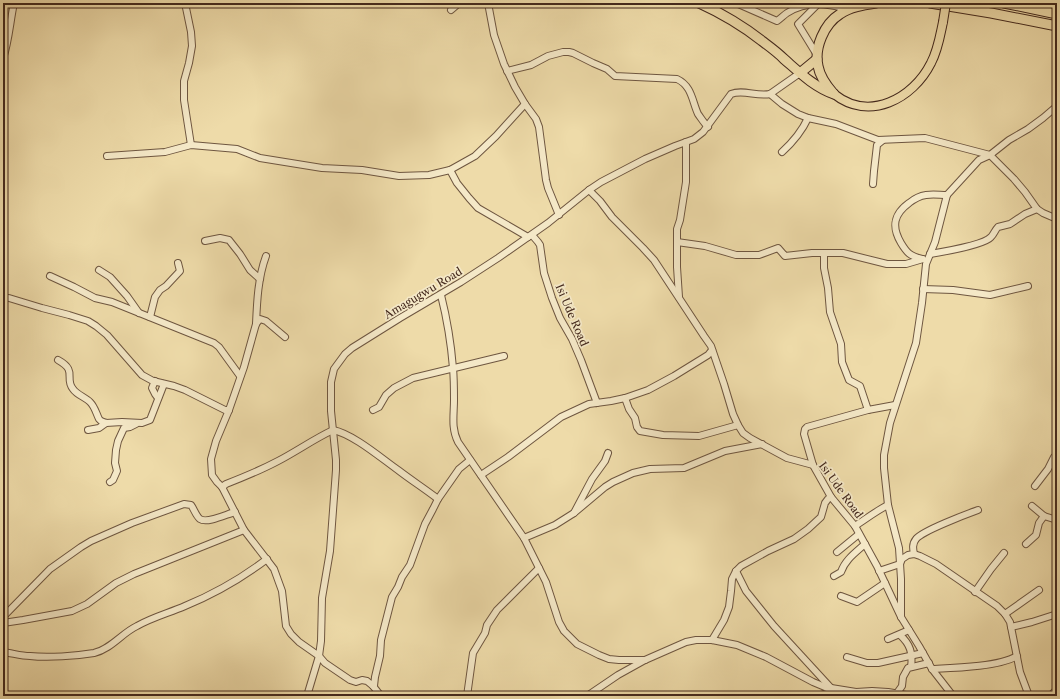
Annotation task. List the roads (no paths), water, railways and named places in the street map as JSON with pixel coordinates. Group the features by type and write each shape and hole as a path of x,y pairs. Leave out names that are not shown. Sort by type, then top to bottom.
{"highway":[{"path":"699,3 739,25 761,40 800,73 826,92 834,94"},
{"path":"834,94 824,82 818,66 817,57 820,41 824,31 831,21 839,14 850,9 876,3"},
{"path":"930,3 1057,26"},
{"path":"1004,3 1057,14"},
{"path":"800,73 817,57"}],"main road":[{"path":"834,94 844,101 860,107 881,105 906,93 918,83 932,62 939,42 946,3"}],"street":[{"path":"3,59 7,48 14,3"},
{"path":"185,3 192,46 184,82 184,94 191,145"},
{"path":"451,10 458,4 465,3"},
{"path":"488,3 496,43 507,71 540,128 546,180 559,215"},
{"path":"736,3 777,21 787,13 800,6 817,5 843,8"},
{"path":"817,5 798,24 817,57"},
{"path":"507,71 531,65 548,56 569,52 607,69 615,76 677,79 683,82 688,88 699,115 708,126"},
{"path":"800,73 770,94 782,104 808,118 836,124 878,140 925,138 990,155 1021,188 1037,208 1057,218"},
{"name":"Amagugwu Road","path":"307,696 319,656 321,641 322,598 330,556 336,470 331,404 331,378 334,369 342,357 358,344 441,295 498,258 559,215 601,182 646,159 699,136 732,94 770,94"},
{"path":"107,156 165,152 191,145 236,149 260,158 322,168 362,170 399,176 429,175 450,170 469,160 496,136 525,104"},
{"path":"677,242 705,246 736,255 759,255 778,248 785,256 812,253 842,253 887,264 906,264 925,260 930,254 935,242 947,196 979,160 990,155 1009,140 1028,129 1057,106"},
{"path":"782,152 793,142 808,118"},
{"path":"873,184 877,145 882,141"},
{"path":"680,299 677,229 680,220 686,182 686,142"},
{"path":"450,170 457,183 478,208 530,236"},
{"path":"589,190 600,201 612,217 654,260 704,336 712,350 738,425 699,436 663,435 640,431 625,398"},
{"path":"925,260 910,255 904,248 896,231 896,218 904,207 918,197 934,194 947,196"},
{"path":"930,254 975,245 985,241 991,238 998,227 1010,224 1037,208"},
{"name":"Isi Ude Road","path":"530,236 540,245 544,273 552,298 560,318 572,339 581,360 597,403"},
{"path":"205,241 220,238 229,240 250,270 260,279"},
{"path":"824,253 824,268 828,288 830,312 840,344 842,362 849,380 860,386 868,410"},
{"path":"266,256 261,270 257,299 256,324 229,410 216,441 211,459 212,475 222,487 244,530 274,569 282,592 285,620 288,631 299,642 319,656 325,663 350,680 356,682 362,680 367,681 381,696"},
{"path":"901,617 899,548 888,505 884,455 895,405 916,343 922,303 925,260"},
{"path":"150,317 155,297 160,290 166,286 180,271 178,263"},
{"path":"100,270 110,277 127,296 139,313"},
{"path":"50,276 95,298 112,302 217,345 240,376"},
{"path":"923,288 990,295 1028,286"},
{"path":"441,295 450,339 453,368 454,431 458,442 524,538 540,568 559,622 564,630 572,639 582,646 609,659 645,660"},
{"path":"9,298 81,318 92,323 107,336 142,375 155,382 184,390 225,410 229,410"},
{"path":"256,324 260,319 263,319 285,337"},
{"path":"481,474 508,457 561,417 589,404 625,398 648,390 708,355 712,350"},
{"path":"373,410 377,408 386,395 399,385 413,378 504,356"},
{"path":"58,360 69,369 70,384 72,389 92,404 100,421 106,423 138,423 150,420 164,384"},
{"path":"155,382 152,388 158,398"},
{"path":"813,465 804,434 805,429 868,410 895,405"},
{"path":"88,430 99,428 106,423"},
{"path":"110,482 113,480 117,471 115,463 118,441 124,428 130,428 138,423"},
{"name":"Isi Ude Road","path":"738,425 746,435 787,458 813,465 831,497 854,526 865,544 901,617 930,666 953,696"},
{"path":"222,487 279,461 304,445 333,430 354,439 438,499"},
{"path":"524,538 555,525 574,513 605,487 633,473 650,469 684,468 725,451 762,444"},
{"path":"574,513 592,479 605,461 608,453"},
{"path":"1035,486 1048,469 1057,453"},
{"path":"373,686 375,684 375,677 379,662 381,640 392,597 407,569 425,524 438,499 459,469 470,460"},
{"path":"712,640 724,620 729,607 732,580 736,571 768,551 794,539 808,529 820,517 825,503 831,497"},
{"path":"3,617 50,569 91,541 132,523 184,504 191,505 199,518 205,520 214,519 235,512"},
{"path":"854,526 888,505"},
{"path":"1032,506 1044,516 1057,520"},
{"path":"911,555 916,539 927,531 978,510"},
{"path":"1026,544 1036,535 1039,523 1044,516"},
{"path":"3,623 72,611 87,604 116,583 134,574 244,530"},
{"path":"837,552 859,534"},
{"path":"834,576 841,572 843,565 865,544"},
{"path":"899,548 911,555 920,556 936,564 1005,614 1011,627 1020,672 1029,696"},
{"path":"975,592 985,576 1004,553"},
{"path":"879,571 900,564 902,559 911,555"},
{"path":"3,652 30,656 76,655 100,651 118,640 134,627 226,586 267,559"},
{"path":"467,696 473,653 485,633 487,625 497,610 540,568"},
{"path":"736,571 746,591 774,626 831,688"},
{"path":"841,596 857,602 885,583"},
{"path":"1005,614 1038,590"},
{"path":"1011,627 1057,614"},
{"path":"888,639 909,630"},
{"path":"900,635 905,639 912,655 911,667"},
{"path":"587,696 618,675 645,660 686,642 696,640 728,642 746,648 813,682 826,687 856,692 872,691 912,696"},
{"path":"846,656 867,663 878,663 923,653"},
{"path":"897,693 902,686 903,676 906,674 908,668 911,667 930,666 958,668 986,665 1008,660 1017,656"},
{"path":"817,696 839,689"},
{"path":"1050,696 1057,689"}]}
